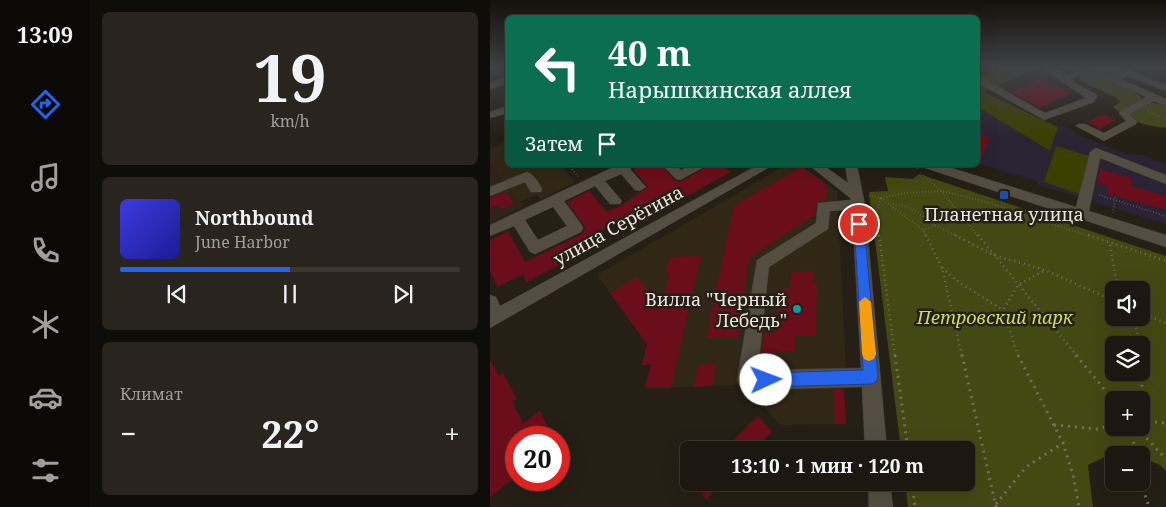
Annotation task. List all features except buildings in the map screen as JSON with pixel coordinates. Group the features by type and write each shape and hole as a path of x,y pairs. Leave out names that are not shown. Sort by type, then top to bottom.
{"street":[{"path":"998,91 1044,117 1090,100 1092,96 1082,91"},
{"path":"1140,91 1166,103"},
{"path":"1081,126 1104,138 1132,122 1124,113 1154,97"},
{"path":"490,115 505,109"},
{"path":"1081,214 1096,152 1166,180"},
{"path":"490,231 626,167 640,187"},
{"path":"670,167 680,176 698,167"},
{"name":"улица Серёгина","path":"492,313 763,167"},
{"path":"818,167 861,199"},
{"path":"853,167 861,199 875,441"},
{"path":"935,167 1166,241"},
{"path":"490,192 527,176 536,190"},
{"path":"592,182 615,201"},
{"path":"516,218 535,248 576,228 555,199"},
{"path":"861,199 823,206 823,225 762,264 746,380 871,377"},
{"path":"880,491 881,507"}],"path":[{"path":"1137,106 1166,119"},
{"path":"571,167 592,182"},
{"path":"914,167 941,191 1106,391"},
{"path":"861,199 941,191 983,201 1166,261"},
{"path":"1086,191 1115,198 1166,216"},
{"path":"881,198 923,230 942,268 996,506"},
{"path":"881,198 876,211 907,441"},
{"path":"1113,214 1115,198"},
{"path":"891,204 909,207 935,225 993,255 1045,270 1105,297"},
{"path":"923,230 935,225"},
{"path":"1110,244 1116,281"},
{"path":"942,268 960,283 1003,310 1014,352 1063,443 1075,482 1079,507"},
{"path":"1003,310 1018,285 1045,270"},
{"path":"1150,316 1165,322"},
{"path":"1150,422 1166,423"},
{"path":"1054,425 1097,429 1105,427"},
{"path":"1144,436 1166,459"},
{"path":"996,506 1026,467 1063,443"},
{"path":"913,491 915,507"},
{"path":"1143,491 1149,507"}],"shaded area":[{"path":"980,108 1049,151 1058,127 1062,125 1079,135 1127,154 1142,155 1166,164 1166,224 1038,185 1039,182 980,164"},
{"path":"505,142 505,167 562,167 575,182 541,199 537,194 520,202 490,162 490,148"},
{"path":"490,162 524,206 490,223"},
{"path":"783,167 803,167 837,191 846,371 843,372 846,424 781,425 742,385 645,388 651,365 642,365 647,344 597,275"}],"green space":[{"path":"980,91 986,91 983,92 1058,127 1050,151 980,108"},
{"path":"1101,91 1130,91 1139,95 1143,100 1166,106 1166,128 1144,124 1125,116 1113,107 1120,102 1117,98"},
{"path":"1056,146 1089,156 1080,194 1044,182"},
{"name":"Петровский парк","path":"919,174 1166,256 1166,471 1160,465 1150,461 1150,446 1105,446 1105,457 1088,465 1093,507 908,507 906,491 975,491 975,441 900,441 869,192 888,191 885,177 913,179"}],"slow traffic":[{"path":"865,302 869,354"}],"place":[{"name":"Планетная улица","path":"1004,195"},
{"name":"Вилла \"Черный Лебедь\"","path":"797,309"}],"route":[{"path":"766,380 871,377 859,224"}]}
